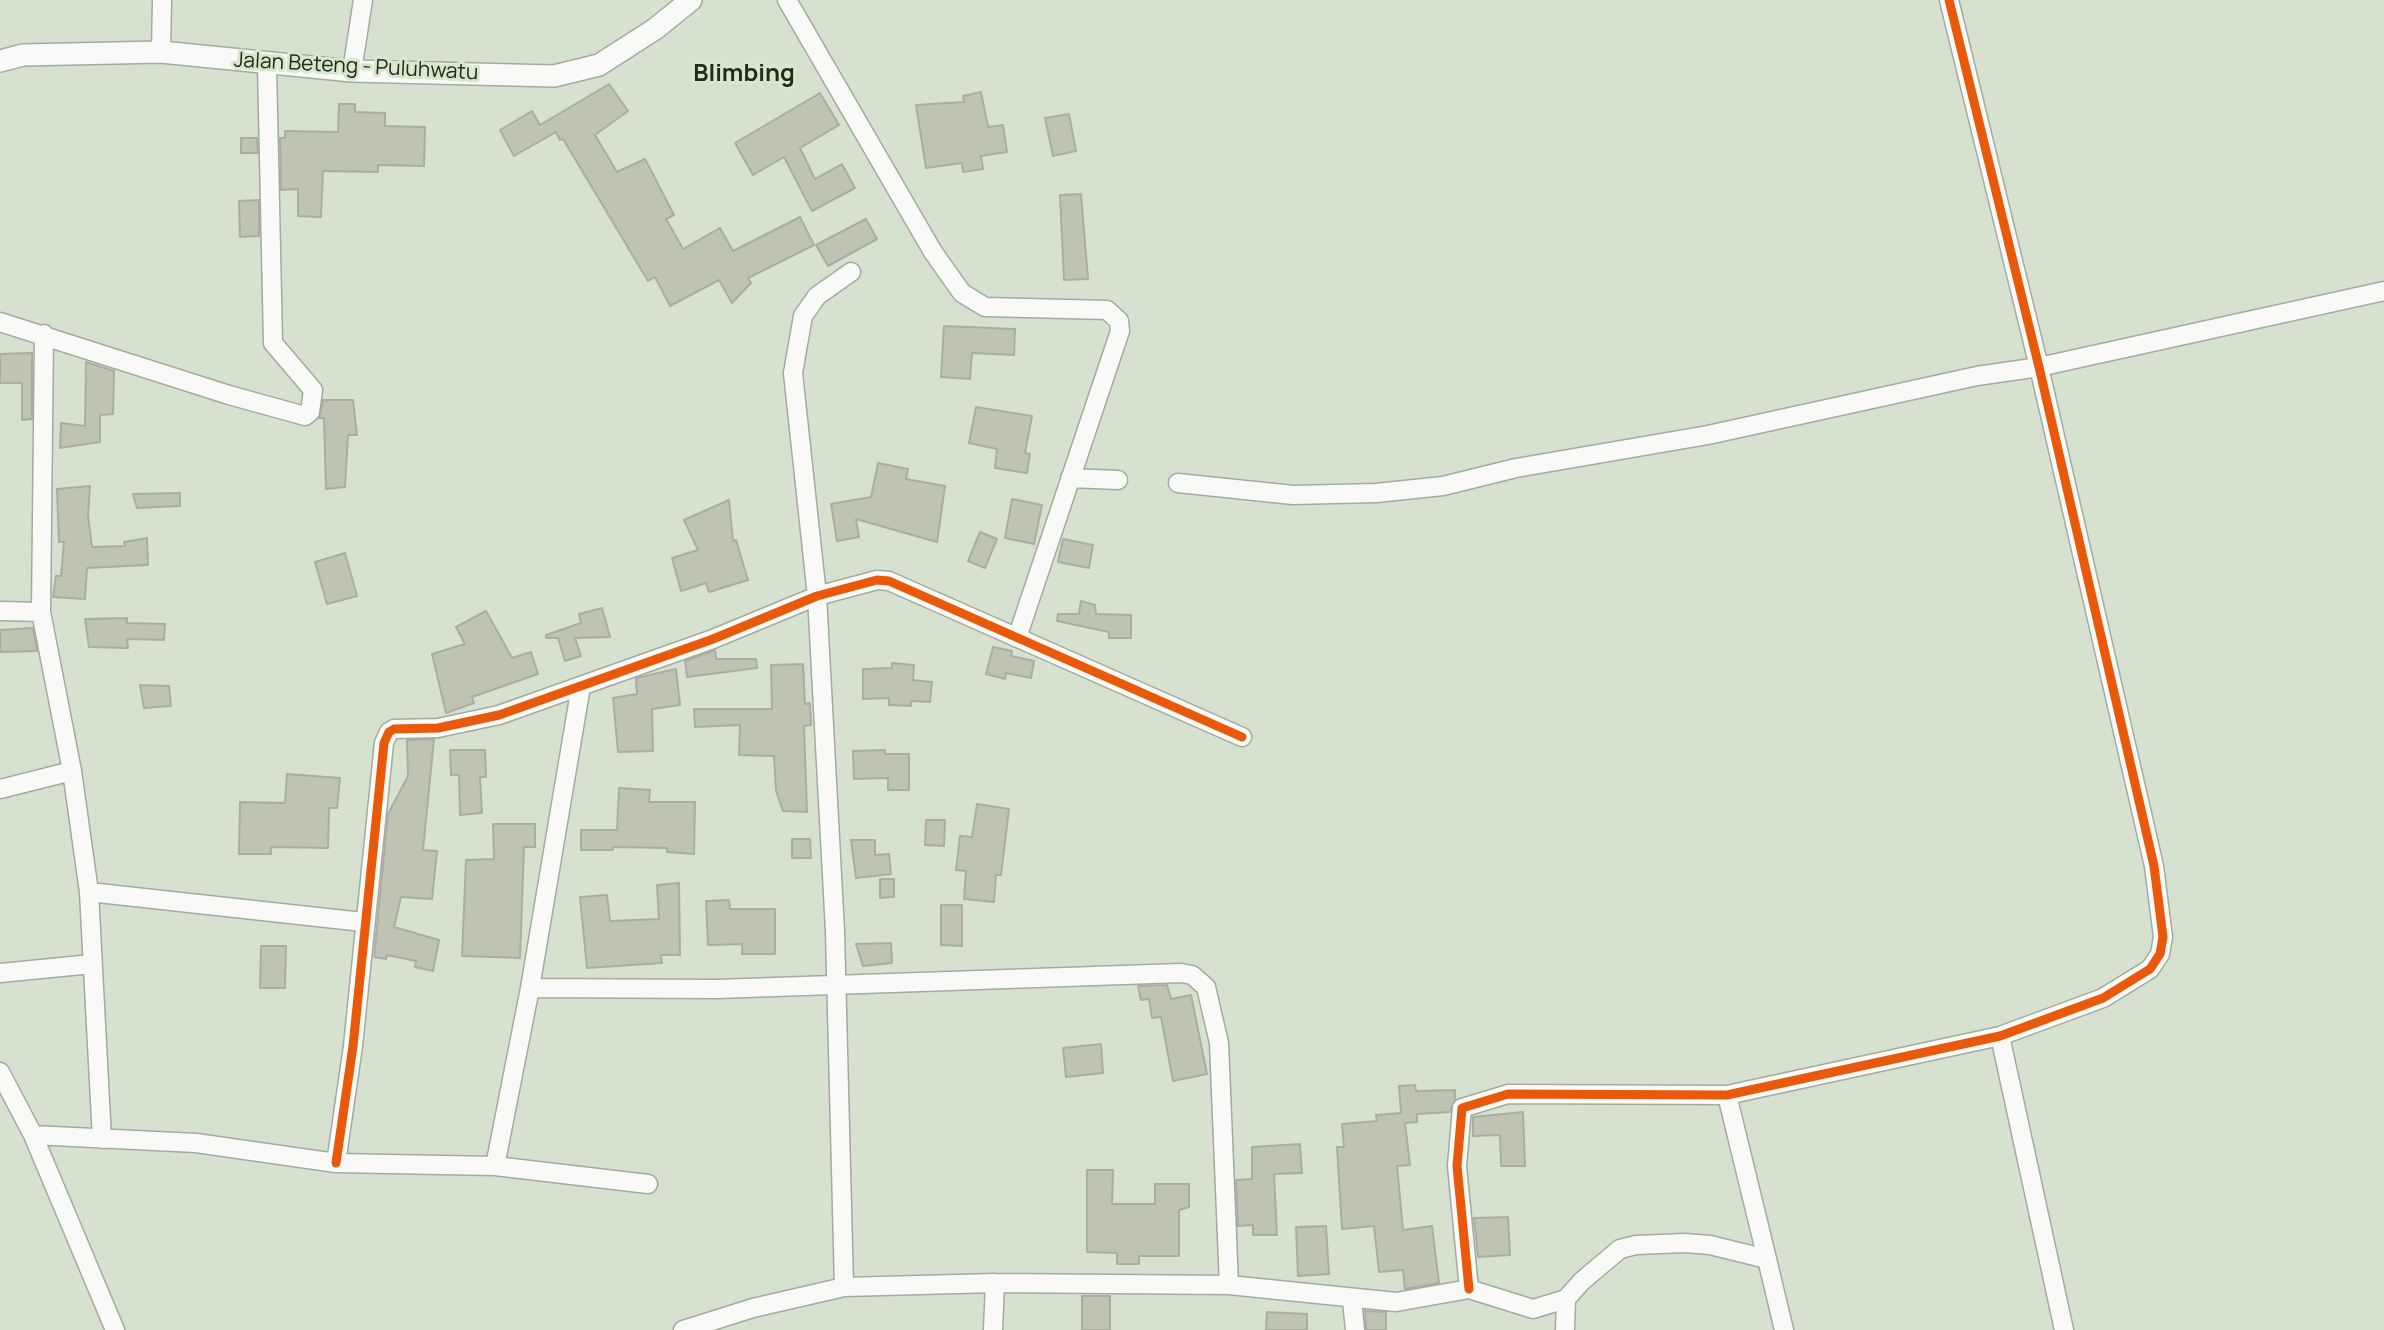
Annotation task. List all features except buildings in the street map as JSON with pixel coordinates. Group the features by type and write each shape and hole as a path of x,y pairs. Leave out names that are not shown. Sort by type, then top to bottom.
{"street":[{"path":"161,52 162,0"},
{"path":"352,71 363,0"},
{"name":"Jalan Beteng - Puluhwatu","path":"0,61 23,55 161,52 352,71 554,76 578,73 599,65 691,0"},
{"path":"787,0 933,252 962,293 985,307 1087,308 1108,310 1115,314 1120,331 1017,638"},
{"path":"1469,1289 1457,1166 1462,1108 1508,1094 1727,1094 2000,1036 2103,998 2129,985 2150,970 2160,954 2163,937 2154,866 2039,367 1949,0"},
{"path":"0,322 229,395 305,416 310,412 313,390 273,342 267,64"},
{"path":"844,1287 836,986 817,596 793,373 803,316 817,296 851,272"},
{"path":"1178,483 1293,495 1376,493 1443,486 1516,468 1708,435 1977,376 2039,367 2384,291"},
{"path":"44,334 41,612 72,771 89,892 102,1139"},
{"path":"1070,478 1118,480"},
{"path":"336,1163 350,1072 363,922 384,743 389,732 403,727 438,728 499,715 713,639 817,596 877,580 888,581 1242,737"},
{"path":"0,611 41,612"},
{"path":"495,1166 530,988 581,686"},
{"path":"0,789 72,771"},
{"path":"89,892 363,922"},
{"path":"0,973 92,964"},
{"path":"530,988 836,986 1181,973 1199,979 1211,998 1219,1042 1229,1285"},
{"path":"2000,1036 2064,1330"},
{"path":"0,1072 33,1135 115,1330"},
{"path":"1727,1094 1784,1330"},
{"path":"33,1135 196,1143 336,1163 495,1166 648,1184"},
{"path":"683,1330 753,1308 844,1287 995,1283 1229,1285 1352,1300 1396,1302 1469,1289 1533,1309 1566,1299 1601,1264 1620,1250 1636,1245 1710,1245 1768,1259"},
{"path":"993,1330 995,1283"},
{"path":"1565,1330 1566,1299"},
{"path":"1352,1300 1354,1330"}],"cycle path":[{"path":"1469,1289 1457,1166 1462,1108 1508,1094 1727,1095 2000,1036 2103,998 2150,969 2160,954 2163,937 2154,866 2039,367 1949,0"},
{"path":"336,1163 353,1046 384,743 389,732 394,729 438,728 499,715 713,639 817,596 877,580 889,581 1242,737"}],"district":[{"name":"Blimbing","path":"744,74"}]}
